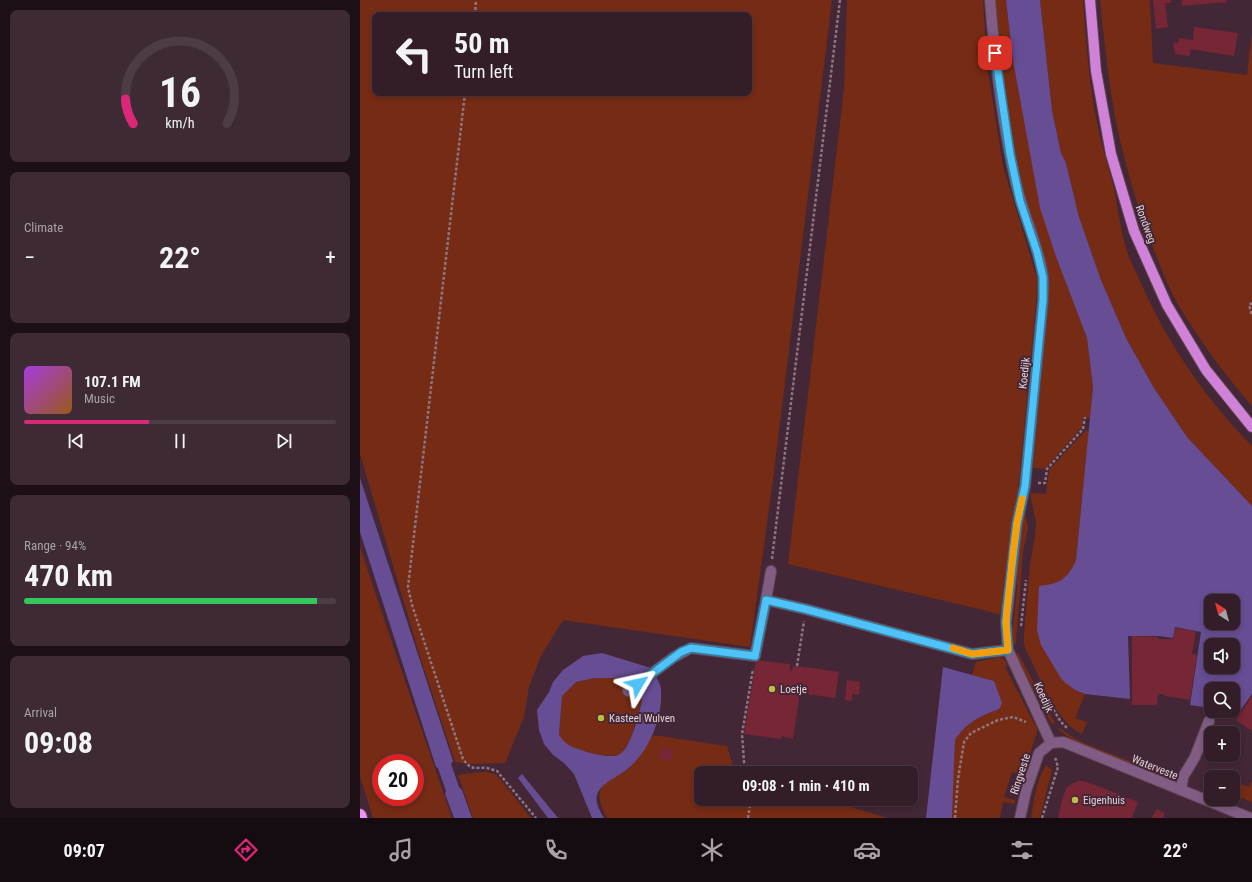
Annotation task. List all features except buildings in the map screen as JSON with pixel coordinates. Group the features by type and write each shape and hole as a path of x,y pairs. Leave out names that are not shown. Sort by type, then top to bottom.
{"main road":[{"name":"Rondweg","path":"1090,0 1096,71 1111,154 1134,231 1167,305 1206,370 1252,427"}],"street":[{"name":"Koedijk","path":"990,0 996,66 1010,154 1020,201 1037,252 1043,277 1043,300 1025,481 1017,523 1006,622 1008,650 1051,743"},
{"path":"628,691 681,652 691,648 755,656 771,571"},
{"path":"766,600 972,654 1008,650"},
{"path":"1181,790 1183,777 1195,757 1210,721"},
{"name":"Waterveste","path":"1051,743 1063,742 1250,818"},
{"name":"Ringveste","path":"1020,818 1026,791 1039,753 1051,743"}],"path":[{"path":"475,12 476,0"},
{"path":"771,571 840,0"},
{"path":"466,96 408,587 412,605 463,759 468,766 474,769 487,768 497,772 536,818"},
{"path":"1252,303 1249,305 1252,316"},
{"path":"1025,481 1045,483 1047,469 1083,429 1085,417"},
{"path":"797,666 805,609"},
{"path":"745,766 742,734 755,656"},
{"path":"955,818 958,779 964,742 971,732 998,720 1013,717 1046,730"},
{"path":"1042,818 1058,767 1051,743"},
{"path":"748,818 750,806"}],"shaded area":[{"path":"360,0 832,0 774,472 750,647 563,620 541,656 529,687 524,717 505,763 470,764 455,762 421,660 360,454"},
{"path":"847,0 983,0 987,65 1003,166 1038,281 1018,491 1011,524 1001,615 788,564 844,89"},
{"path":"994,0 1006,0 1013,61 1031,159 1055,254 1087,338 1093,387 1090,418 1083,417 1082,427 1045,469 1033,468 1049,282 1048,272 1027,204 1017,163 1003,82"},
{"path":"1006,0 1040,0 1052,110 1061,153 1066,163 1079,217 1101,280 1126,338 1154,388 1187,437 1252,506 1252,694 1240,711 1240,682 1204,682 1204,707 1190,705 1201,632 1175,627 1173,638 1159,636 1128,636 1130,699 1085,694 1075,690 1062,680 1041,645 1037,630 1039,586 1052,584 1062,579 1070,572 1076,560 1093,387 1087,338 1055,254 1040,208 1013,61"},
{"path":"1040,0 1083,0 1089,70 1095,112 1113,185 1127,252 1162,326 1188,369 1218,409 1252,446 1252,506 1187,437 1154,388 1126,338 1101,280 1079,217 1066,163 1061,153 1052,110"},
{"path":"1100,0 1150,0 1153,63 1247,75 1252,32 1252,406 1213,358 1195,332 1171,291 1152,245 1122,150 1108,73"},
{"path":"1086,430 1089,431 1076,560 1072,569 1067,575 1052,585 1075,690 1085,694 1075,718 1087,722 1082,734 1064,720 1043,686 1024,644 1024,634 1030,564 1036,522 1030,493 1046,494 1049,470"},
{"path":"360,478 453,761 451,764 472,818 454,818 445,794 446,791 438,768 436,767 360,532"},
{"path":"1025,512 1028,528 1023,552 1016,643 1013,645 1012,636 1017,591 1018,542"},
{"path":"360,547 452,818 373,818 360,776"},
{"path":"602,653 651,668 661,687 661,701 657,724 647,746 633,764 605,784 597,795 597,804 604,818 592,818 574,774 564,763 553,755 544,744 539,730 537,710 549,692 553,682 563,670 583,656","holes":["595,678 624,678 635,688 642,700 631,739 623,752 615,756 603,755 587,752 568,745 559,735 562,696 576,682"]},
{"path":"1018,653 1055,723 1054,724 1051,723 1015,654"},
{"path":"1000,657 1005,660 1007,666 1005,667 1035,725 1037,725 1037,732 1023,775 1012,772 1004,797 1015,800 1015,804 1003,802 1000,818 952,818 955,740 974,720 999,709 994,681 972,675 976,662"},
{"path":"943,667 994,681 1002,703 999,709 974,720 955,740 952,818 926,818"},
{"path":"595,678 624,678 635,688 642,700 631,739 620,755 608,756 578,750 567,745 559,736 562,696 576,682"},
{"path":"1060,728 1084,743 1173,778 1172,780 1080,744 1069,738 1058,729"},
{"path":"653,735 727,746 733,766 694,766 694,806 847,806 887,818 607,818 599,797 603,785 627,770 648,744"},
{"path":"1046,765 1052,770 1040,818 1031,818 1034,798 1040,777"},
{"path":"481,772 497,775 531,818 473,818 458,775"},
{"path":"522,774 558,818 548,818 518,778"},
{"path":"1252,781 1252,802 1240,797 1240,784 1249,787"}],"slow traffic":[{"path":"953,648 972,654 1008,650 1006,622 1013,553 1022,499"}],"place":[{"name":"Loetje","path":"772,689"},
{"name":"Kasteel Wulven","path":"601,718"},
{"name":"Eigenhuis","path":"1075,800"}],"route":[{"path":"638,684 681,652 691,648 755,656 766,600 972,654 1008,650 1006,622 1007,608 1017,523 1025,486 1043,300 1043,277 1037,252 1020,201 1010,154 995,53"}]}
